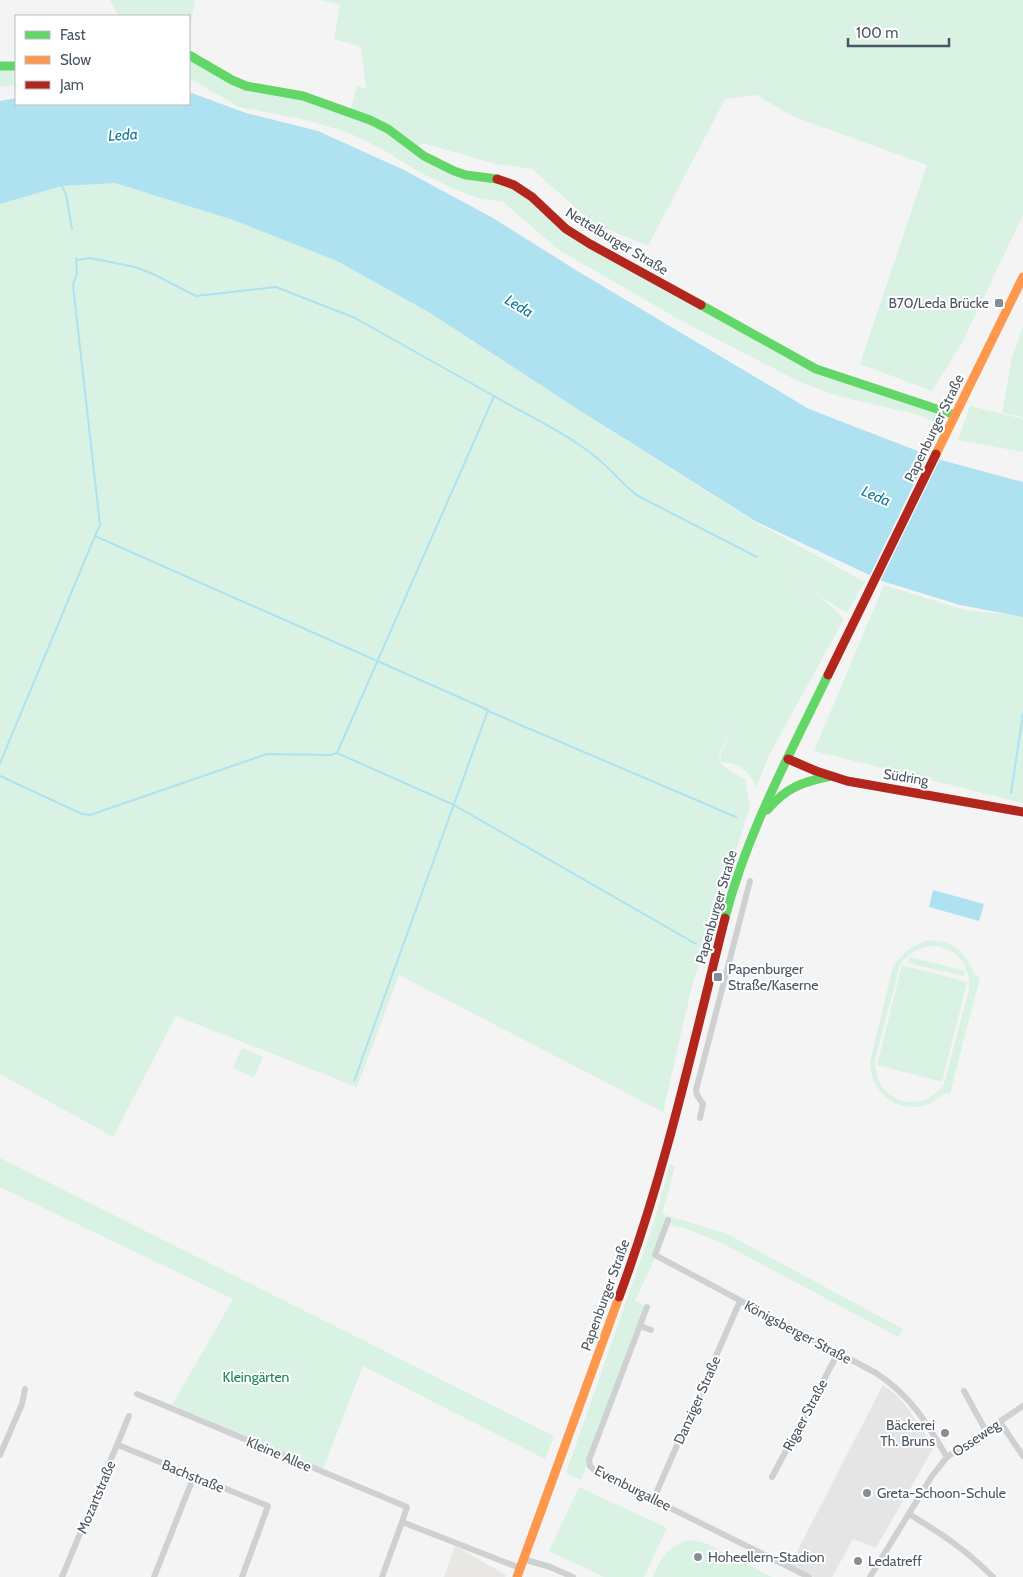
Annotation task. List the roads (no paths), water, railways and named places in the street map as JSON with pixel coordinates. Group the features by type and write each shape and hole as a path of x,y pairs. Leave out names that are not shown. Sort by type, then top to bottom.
{"main road":[{"name":"Nettelburger Straße","path":"190,56 246,86 303,96 370,120 388,130 424,156 454,171 466,175 501,180 514,185 532,197 566,229 590,244 816,369 955,415"},
{"path":"0,66 15,66"},
{"name":"Papenburger Straße","path":"517,1577 637,1249 670,1139 730,898 744,857 760,818 866,596 1023,277"},
{"name":"Südring","path":"788,759 831,776 868,785 1023,812"},
{"path":"760,818 782,793 790,787 831,776"}],"street":[{"path":"700,1118 703,1104 696,1090 750,881"},
{"name":"Königsberger Straße","path":"668,1220 655,1255 876,1373 909,1400 947,1457"},
{"name":"Danziger Straße","path":"654,1498 740,1301"},
{"name":"Evenburgallee","path":"647,1307 589,1463 594,1470 654,1498 809,1577"},
{"path":"640,1326 651,1330"},
{"name":"Rigaer Straße","path":"772,1477 838,1353"},
{"path":"0,1455 22,1404 25,1389"},
{"path":"964,1391 986,1431"},
{"name":"Kleine Allee","path":"137,1394 407,1507 402,1522"},
{"name":"Osseweg","path":"870,1577 908,1514 947,1457 1023,1406"},
{"name":"Mozartstraße","path":"62,1577 129,1416"},
{"path":"1000,1422 1023,1456"},
{"name":"Bachstraße","path":"118,1445 268,1506 242,1577"},
{"path":"154,1577 194,1476"},
{"path":"908,1514 955,1543 972,1556 993,1577"},
{"path":"382,1577 402,1522 522,1563 550,1567 573,1577"}],"water":[{"name":"Leda","path":"190,92 246,113 318,131 404,170 493,218 579,272 809,409 941,460 1023,482 1023,617 960,605 882,581 755,521 430,313 337,261 233,220 115,183 62,186 0,204 0,101 15,98 15,105 190,105"},
{"path":"933,890 984,904 979,921 929,907"}],"waterway":[{"path":"62,186 66,194 72,229"},
{"path":"76,258 77,273 73,285 100,525 95,536 488,710 354,1081"},
{"path":"77,260 90,258 135,267 196,296 276,287 355,318 494,396"},
{"path":"337,753 494,396 586,450 603,463 638,496 757,557"},
{"path":"0,763 95,536"},
{"path":"488,711 736,817"},
{"path":"1011,793 1023,714"},
{"path":"0,776 82,814 90,815 267,754 331,755 337,753 454,805 696,944"}],"place":[{"name":"B70/Leda Brücke","path":"999,303"},
{"name":"Papenburger Straße/Kaserne","path":"718,977"},
{"name":"Bäckerei Th. Bruns","path":"945,1433"},
{"name":"Greta-Schoon-Schule","path":"867,1493"},
{"name":"Hoheellern-Stadion","path":"698,1557"},
{"name":"Ledatreff","path":"858,1561"}],"park label":[{"name":"Kleingärten","path":"256,1377"}]}
